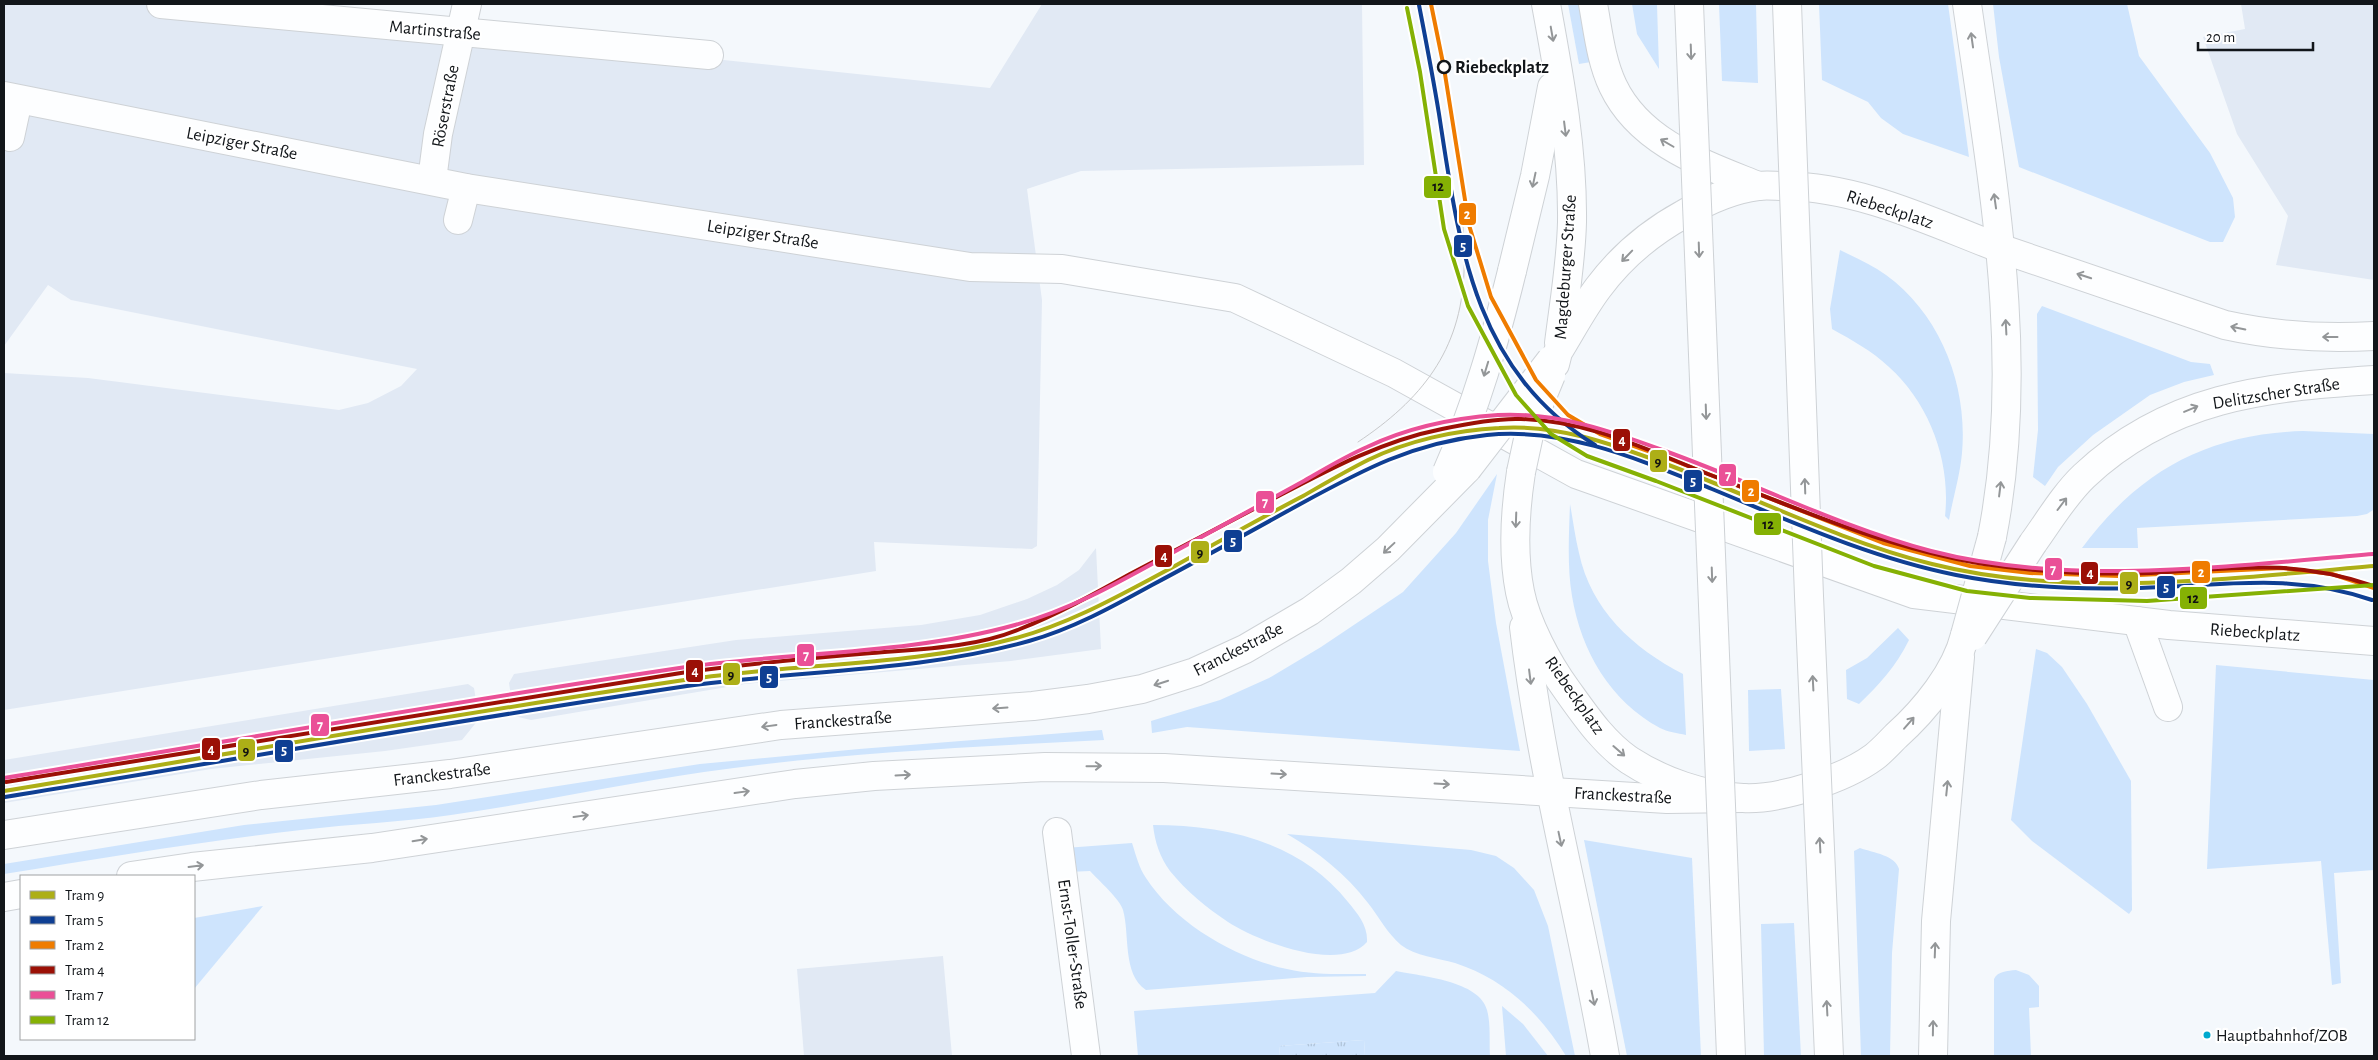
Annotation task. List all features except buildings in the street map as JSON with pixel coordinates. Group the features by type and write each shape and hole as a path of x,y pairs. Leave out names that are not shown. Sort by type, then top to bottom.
{"main road":[{"name":"Martinstraße","path":"161,4 708,55"},
{"name":"Röserstraße","path":"432,180 438,134 467,4"},
{"name":"Magdeburger Straße","path":"1546,4 1557,64 1571,180 1572,223 1555,359"},
{"path":"1594,4 1601,46 1612,85 1626,108 1639,124 1658,138 1702,164 1758,186"},
{"path":"1689,4 1731,1056"},
{"path":"1787,4 1809,596 1829,1056"},
{"path":"1967,4 2002,249 2225,325 2260,333 2293,337 2374,336"},
{"path":"1457,470 1494,342 1512,271 1535,176 1557,64"},
{"name":"Leipziger Straße","path":"10,137 11,98 466,188 970,267 1062,269"},
{"name":"Riebeckplatz","path":"1758,186 1803,186 1880,202 2002,249 2008,361 2007,405 2004,459 1992,537 1966,641 1932,695 1907,726 1874,757 1841,776 1813,786 1743,798 1705,792 1671,781 1629,760 1599,734 1553,671 1535,635 1520,593 1516,558 1516,522 1521,472 1532,422 1555,359 1598,288 1630,253 1658,228 1730,193 1758,186"},
{"path":"458,220 466,188"},
{"name":"Riebeckplatz","path":"1062,269 1235,298 1394,373 1576,474 1914,594 2169,625 2374,641"},
{"name":"Franckestraße","path":"4,835 261,795 450,774 781,725 1034,706 1142,689 1194,672 1246,649 1310,611 1351,581 1388,550 1424,514 1457,470 1555,359"},
{"name":"Delitzscher Straße","path":"1966,641 2033,543 2083,478 2108,455 2166,420 2198,406 2236,395 2310,384 2374,380"},
{"path":"1520,593 1532,692 1550,791 1605,1056"},
{"path":"2137,621 2168,707"},
{"path":"1933,1056 1936,921 1966,641"},
{"name":"Franckestraße","path":"138,875 211,864 372,848 795,784 874,776 1104,766 1668,799 1743,798"},
{"name":"Ernst-Toller-Straße","path":"1057,832 1086,1056"},
{"path":"4,896 20,894"}],"shaded area":[{"path":"4,4 193,4 990,88 1042,4 1362,4 1364,165 1081,171 1027,189 1042,300 1037,546 1032,549 874,542 876,571 4,710 4,373 88,378 339,410 368,403 401,386 417,369 71,300 48,285 4,346"},
{"path":"2241,4 2374,4 2374,280 2276,265 2288,216 2237,134 2203,37 2245,29"},
{"path":"1096,548 1101,649 1011,661 745,684 531,720 514,716 509,683 514,674 736,640 921,625 980,615 1027,599 1057,585 1079,570"},
{"path":"468,684 474,688 479,719 462,740 385,751 211,769 4,803 4,760"},
{"path":"943,956 952,1056 804,1056 797,969"}],"green space":[{"path":"1568,4 1581,4 1591,62 1579,64"},
{"path":"1632,4 1657,4 1659,69 1637,34"},
{"path":"1719,4 1756,4 1758,83 1722,81"},
{"path":"1819,4 1948,4 1969,157 1903,134 1881,118 1868,102 1822,80"},
{"path":"1993,4 2127,4 2139,56 2210,153 2233,198 2235,217 2223,242 2210,242 2019,167 1999,57"},
{"path":"1840,250 1881,271 1905,291 1922,310 1936,331 1947,354 1955,378 1963,428 1961,461 1949,520 1945,516 1945,475 1941,455 1935,435 1916,398 1889,367 1876,356 1832,329 1830,309"},
{"path":"2042,306 2191,362 2210,364 2214,375 2184,382 2150,395 2093,435 2058,467 2045,486 2033,477 2038,430 2037,314"},
{"path":"2303,431 2374,434 2373,510 2367,514 2357,516 2137,528 2138,548 2082,548 2104,521 2127,498 2152,478 2178,462 2206,449 2236,440 2268,434"},
{"path":"1497,474 1488,520 1488,561 1496,623 1520,751 1187,727 1152,733 1151,721 1220,700 1269,678 1321,647 1403,592 1456,533"},
{"path":"1570,504 1585,573 1593,592 1604,609 1631,639 1647,652 1683,674 1686,735 1660,728 1626,704 1613,689 1591,655 1576,616 1570,585"},
{"path":"1898,628 1909,640 1893,666 1881,682 1859,704 1847,699 1846,670 1867,658"},
{"path":"2036,649 2047,653 2062,667 2087,704 2131,781 2132,910 2129,914 2032,841 2011,820"},
{"path":"2216,665 2374,680 2374,870 2334,873 2341,983 2332,985 2321,861 2207,869"},
{"path":"1781,689 1785,749 1749,751 1748,690"},
{"path":"1102,730 1104,740 904,752 754,765 672,777 451,815 227,839 4,874 4,864 244,825 436,805 700,764 859,749"},
{"path":"1153,825 1208,829 1234,834 1260,841 1285,851 1329,881 1348,902 1364,925 1367,942 1354,951 1338,955 1319,954 1298,951 1278,945 1241,930 1205,905 1170,871 1158,850"},
{"path":"1287,834 1471,850 1496,856 1514,868 1534,890 1548,926 1575,1056 1566,1056 1532,1011 1505,988 1473,970 1420,954 1401,945 1387,930 1359,892 1341,873 1310,848"},
{"path":"1584,840 1692,858 1701,1056 1627,1056"},
{"path":"1132,843 1141,870 1158,894 1190,924 1227,947 1267,964 1287,969 1316,973 1366,974 1366,976 1307,977 1146,990 1138,983 1130,964 1125,920 1121,906 1090,871 1068,872 1065,848"},
{"path":"1860,848 1889,858 1897,864 1899,869 1892,953 1890,1056 1861,1056 1854,851"},
{"path":"263,906 195,988 195,918"},
{"path":"1794,923 1801,1056 1764,1056 1761,924"},
{"path":"2016,970 2029,975 2039,986 2039,1007 2029,1008 2031,1056 1994,1056 1994,979 2000,973"},
{"path":"1396,971 1448,981 1473,992 1482,1000 1488,1015 1490,1056 1365,1056 1364,1040 1279,1046 1280,1056 1138,1056 1134,1011 1375,993"},
{"path":"1502,1006 1523,1024 1548,1056 1506,1056"},
{"path":"1364,1040 1365,1056 1280,1056 1279,1046"}],"tram line":[{"name":"2","path":"1431,4 1444,68 1469,225 1491,297 1536,380 1568,415 1600,434 1665,457 1883,543 1970,566 2030,573 2119,576 2282,568 2332,574 2374,588"},
{"name":"5","path":"1419,5 1455,210 1465,256 1479,300 1497,341 1522,380 1554,414 1595,445"},
{"name":"12","path":"1407,8 1420,72 1444,229 1468,306 1516,395 1551,434 1587,456 1874,566 1967,591 2030,598 2147,601 2374,585"},
{"path":"1358,442 1401,409 1434,371 1446,349 1455,326 1461,300 1464,266 1463,226"},
{"name":"7","path":"4,778 430,707 686,667 894,647 975,635 1034,619 1072,605 1108,588 1342,459 1382,440 1414,429 1481,416 1520,415 1541,417 1583,424 1604,430 1698,464 1864,530 1931,551 1984,562 2038,568 2094,571 2151,570 2264,564 2373,554"},
{"name":"4","path":"6,782 687,672 802,659 928,649 984,640 1020,629 1062,610 1354,458 1419,434 1502,419 1568,424 1612,436 1803,511 1875,537 1947,557 2005,567 2109,574 2261,567 2288,568 2314,571 2370,585"},
{"name":"9","path":"4,791 611,691 738,673 938,654 1016,638 1077,616 1116,597 1383,453 1415,442 1448,434 1482,429 1542,429 1564,432 1605,443 1666,464 1864,543 1932,564 1985,575 2039,581 2152,583 2265,576 2374,566"},
{"name":"5","path":"5,797 431,726 687,686 902,665 945,659 1029,641 1076,624 1107,609 1363,471 1409,452 1433,445 1487,435 1545,436 1602,448 1658,467 1832,538 1893,559 1956,575 2025,585 2071,588 2117,589 2285,583 2342,591 2372,600"}],"place":[{"name":"Riebeckplatz","path":"1444,67"},
{"name":"Hauptbahnhof/ZOB","path":"2207,1035"}]}
